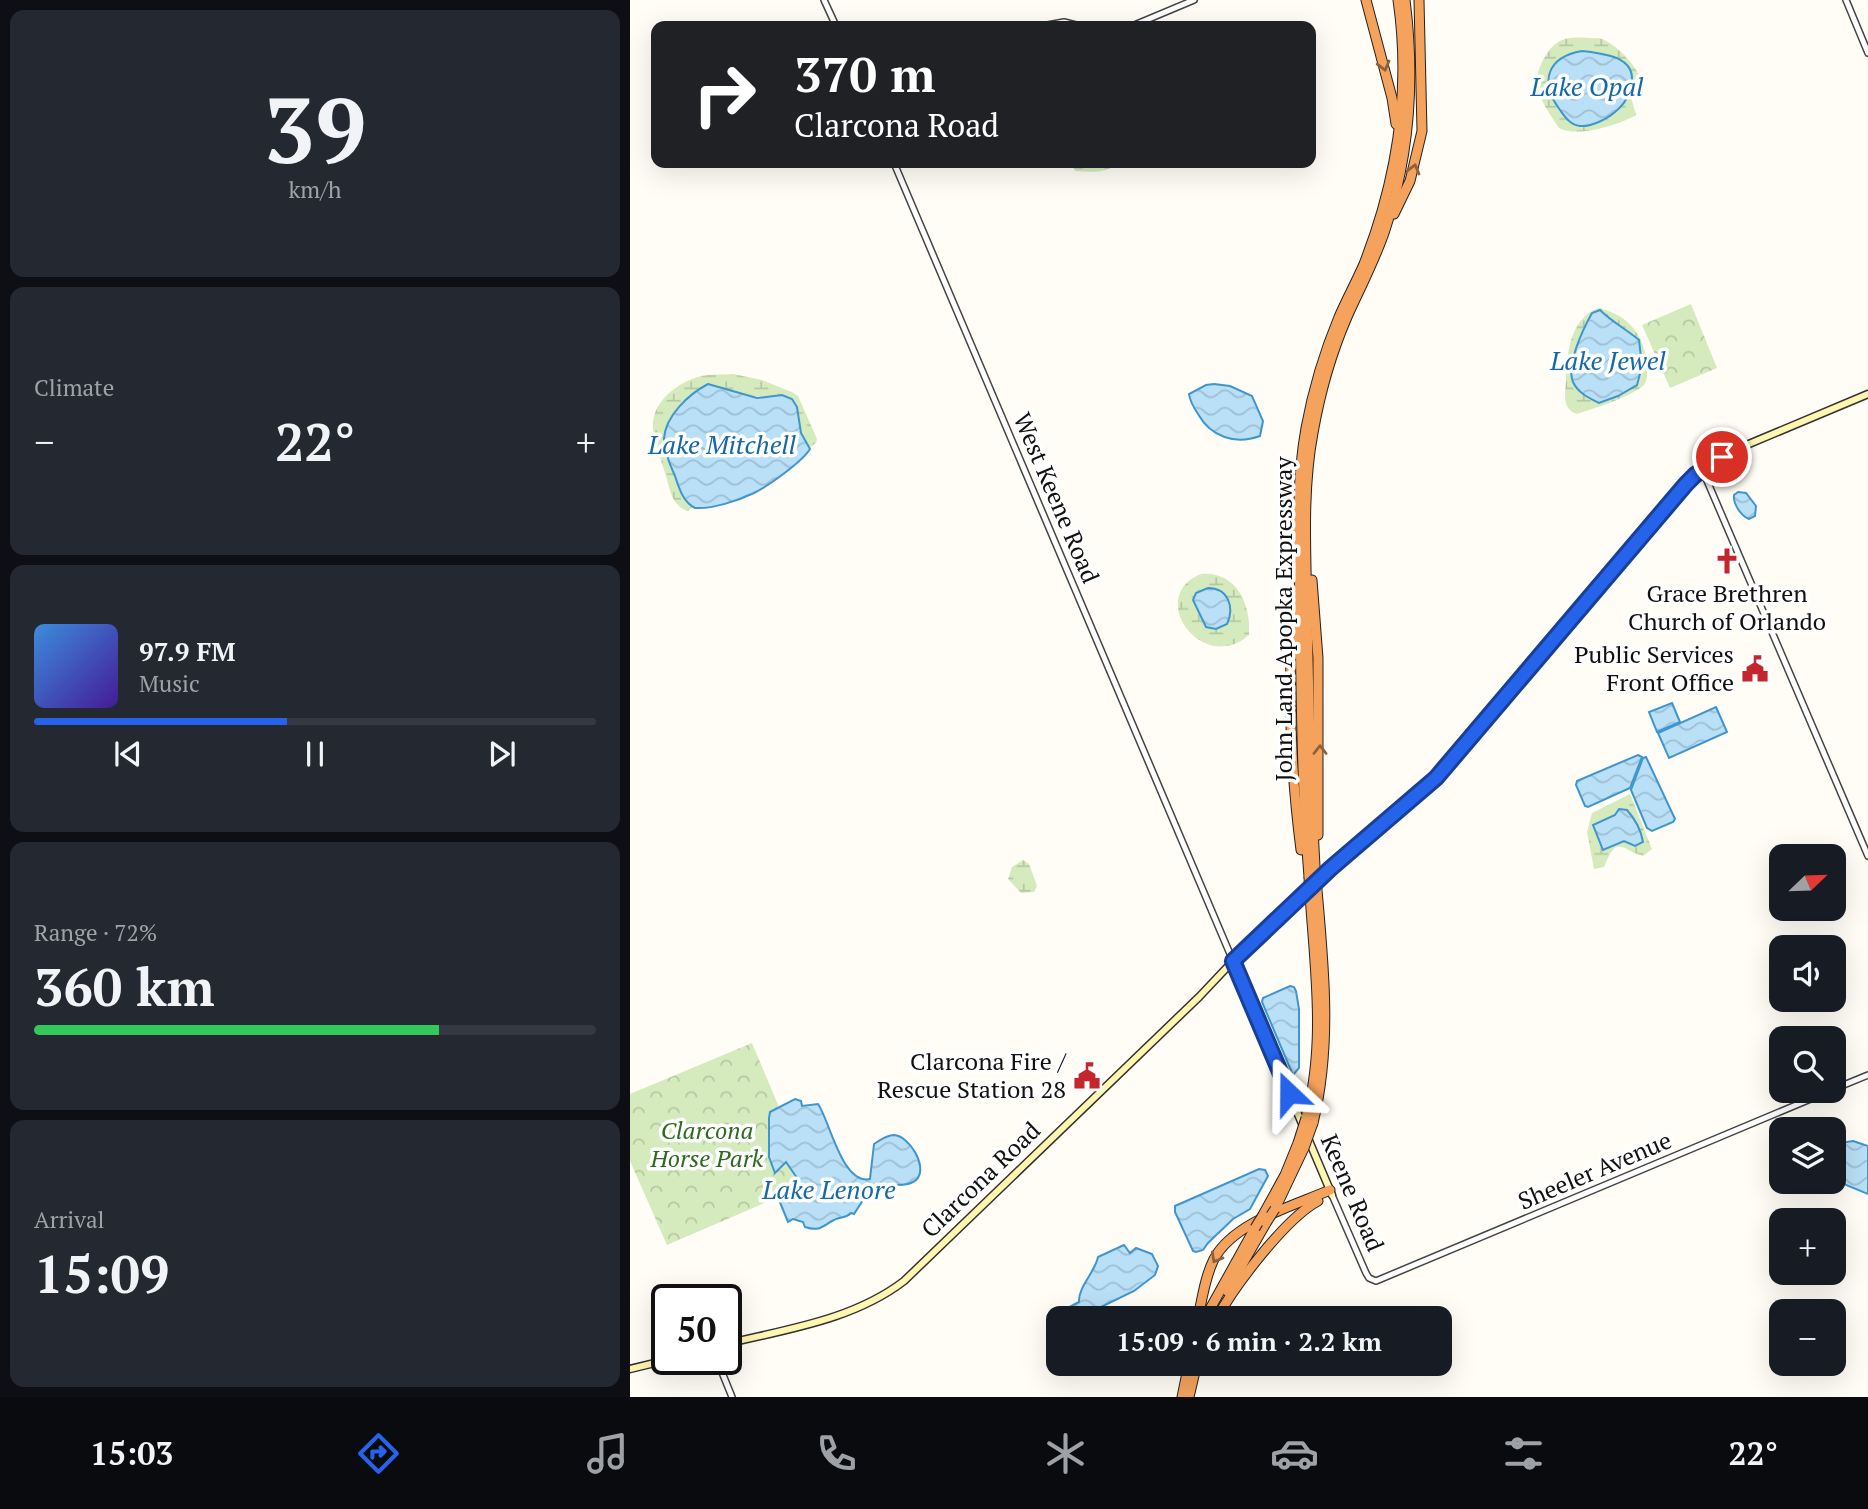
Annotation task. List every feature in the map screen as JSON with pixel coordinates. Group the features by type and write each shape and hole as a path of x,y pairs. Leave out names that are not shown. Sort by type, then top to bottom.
{"highway":[{"path":"1366,0 1394,108 1394,165"},
{"name":"John Land Apopka Expressway","path":"1313,882 1303,768 1299,545 1310,408 1322,362 1364,264 1382,212 1394,165 1401,117 1403,75 1398,0"},
{"name":"John Land Apopka Expressway","path":"1313,882 1305,463 1332,356 1385,231 1402,163 1409,111 1410,53 1405,0"},
{"path":"1385,231 1410,181 1422,131 1419,0"},
{"path":"1212,1306 1255,1228 1275,1209 1301,1145 1321,1085 1326,1035 1313,882"},
{"path":"1221,1306 1301,1145"},
{"path":"1201,1306 1211,1265 1230,1238 1243,1228 1331,1193"},
{"path":"1223,1306 1243,1277 1293,1219 1331,1193"},
{"path":"1185,1395 1187,1376"},
{"path":"1185,1395 1192,1376"}],"main road":[{"name":"Clarcona Road","path":"742,1340 845,1314 877,1299 898,1285 1331,868 1436,778 1686,484 1702,469 1737,449 1868,394"},
{"name":"Keene Road","path":"1233,961 1331,1193"},
{"path":"630,1369 651,1364"}],"street":[{"path":"824,0 834,21"},
{"path":"1144,21 1194,0"},
{"path":"1846,0 1868,53"},
{"name":"West Keene Road","path":"896,168 1185,848"},
{"path":"1702,469 1868,856"},
{"name":"Keene Road","path":"1185,848 1233,961"},
{"name":"Sheeler Avenue","path":"1846,1084 1868,1075"},
{"name":"Sheeler Avenue","path":"1372,1281 1380,1280 1802,1103"},
{"name":"Keene Road","path":"1331,1193 1372,1281"},
{"path":"723,1375 732,1397"}],"green space":[{"path":"1599,38 1617,48 1639,75 1630,94 1636,115 1619,123 1587,131 1576,132 1559,128 1538,89 1538,71 1542,62 1552,47 1564,39","holes":["1548,85 1606,118 1580,126 1556,104"]},
{"path":"1074,168 1110,168 1092,172 1075,171"},
{"path":"1691,304 1717,368 1670,388 1642,325"},
{"path":"1598,308 1610,311 1635,330 1644,349 1647,377 1643,386 1628,395 1577,414 1569,409 1566,400 1567,360 1575,329 1588,313","holes":["1600,310 1617,326 1627,330 1637,385 1599,403 1579,338 1592,314"]},
{"path":"733,374 762,380 798,396 817,439 816,443 809,448 801,433 798,414 767,397 694,392 670,420 665,437 677,482 692,507 688,511 678,505 673,497 658,452 653,428 656,410 668,394 692,379 705,375"},
{"path":"1201,574 1224,578 1233,584 1244,602 1249,635 1231,645 1214,646 1198,640 1186,628 1179,614 1178,599 1185,585"},
{"path":"1630,794 1652,849 1643,856 1616,847 1604,867 1594,869 1587,832 1592,813","holes":["1615,815 1635,846 1624,841 1605,850 1594,824"]},
{"path":"1023,860 1029,864 1037,886 1034,892 1021,893 1008,879 1012,867"},
{"name":"Clarcona Horse Park","path":"752,1043 811,1183 667,1245 630,1161 630,1094"}],"water":[{"name":"Lake Opal","path":"1582,51 1619,59 1631,70 1632,79 1628,97 1618,109 1599,122 1580,126 1566,118 1553,100 1549,81 1554,65 1570,54"},
{"name":"Lake Jewel","path":"1600,310 1639,340 1642,366 1637,385 1599,403 1578,389 1571,375 1576,347 1584,328 1592,313"},
{"name":"Lake Mitchell","path":"708,384 757,398 782,395 792,399 797,407 801,433 810,449 784,473 754,493 725,504 695,508 687,502 680,490 664,439 665,430 673,414 693,394"},
{"path":"1214,384 1230,386 1252,396 1263,421 1260,436 1242,440 1224,437 1203,422 1192,405 1189,394"},
{"path":"1738,492 1746,493 1756,506 1755,516 1749,519 1738,509 1734,495"},
{"path":"1208,588 1221,591 1230,605 1227,624 1216,629 1206,627 1193,600 1196,593"},
{"path":"1672,703 1680,722 1657,732 1649,712"},
{"path":"1716,707 1727,732 1669,758 1658,733"},
{"path":"1638,755 1642,757 1630,788 1585,806 1576,785 1577,781"},
{"path":"1646,757 1675,819 1652,831 1647,828 1631,790 1643,758"},
{"path":"1619,809 1627,810 1633,817 1643,842 1635,846 1624,841 1603,850 1593,825 1615,815"},
{"path":"1290,986 1296,991 1299,1009 1299,1068 1293,1075 1262,1002 1263,998"},
{"name":"Lake Lenore","path":"795,1099 801,1101 802,1106 818,1104 844,1162 860,1178 870,1179 874,1144 894,1135 905,1140 915,1152 920,1167 917,1179 909,1184 880,1188 878,1199 874,1194 867,1194 854,1214 836,1219 821,1228 805,1227 803,1222 793,1219 788,1222 777,1195 799,1186 786,1162 775,1173 769,1157 769,1118 770,1112"},
{"path":"1853,1141 1868,1146 1868,1194 1846,1185 1846,1142"},
{"path":"1259,1169 1265,1170 1268,1176 1250,1209 1233,1219 1203,1250 1193,1251 1175,1212 1175,1206"},
{"path":"1124,1245 1130,1253 1136,1248 1152,1254 1158,1266 1155,1275 1134,1291 1103,1306 1071,1306 1079,1302 1081,1291 1098,1257"}],"place":[{"name":"Grace Brethren Church of Orlando","path":"1727,561"},
{"name":"Public Services Front Office","path":"1755,669"},
{"name":"Clarcona Fire / Rescue Station 28","path":"1087,1076"}],"route":[{"path":"1289,1093 1233,961 1331,868 1436,778 1686,484 1722,457"}]}
